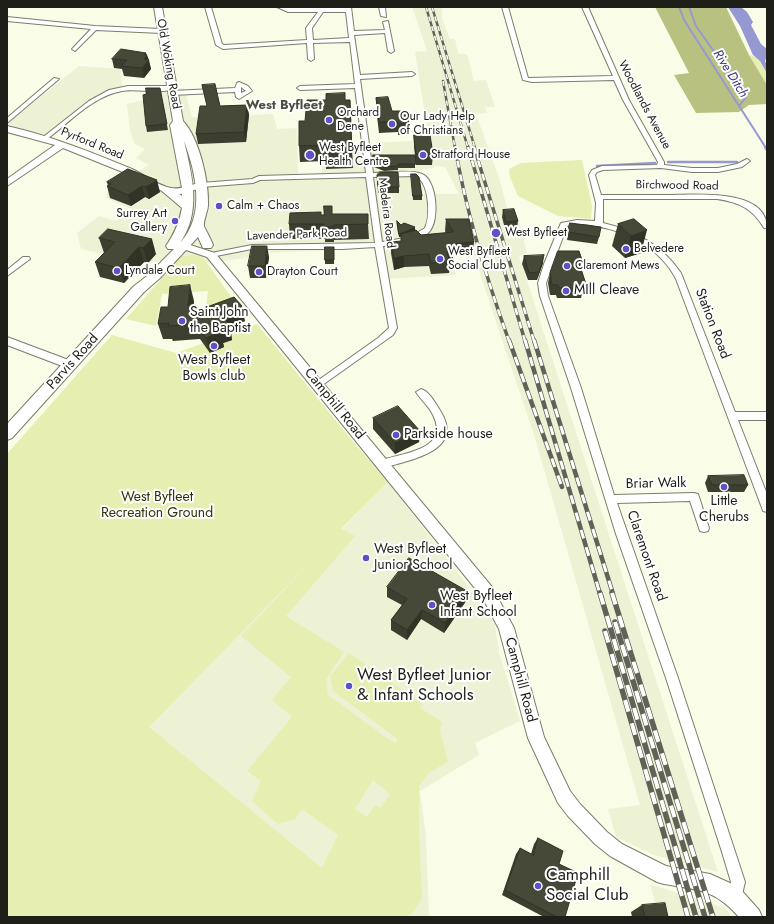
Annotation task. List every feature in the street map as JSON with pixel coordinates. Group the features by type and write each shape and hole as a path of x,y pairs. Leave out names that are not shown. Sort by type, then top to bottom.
{"main road":[{"name":"Old Woking Road","path":"158,7 171,91 178,122 176,125 187,186 188,207 182,242"},
{"name":"Old Woking Road","path":"178,122 182,124 191,146 201,182 202,202 198,226 182,242"},
{"path":"167,190 188,207"},
{"path":"198,226 207,245"},
{"name":"Parvis Road","path":"7,434 139,289 139,285 182,242"}],"street":[{"path":"208,7 219,45 223,47 352,37 388,31"},
{"path":"280,7 288,10 321,11 349,8"},
{"path":"382,7 391,51"},
{"path":"505,7 525,79 616,78"},
{"name":"Woodlands Avenue","path":"585,7 626,100 661,160 661,166 597,169 592,174 599,197 599,224"},
{"name":"Madeira Road","path":"318,384 393,330 378,245 349,8"},
{"path":"311,59 309,28 321,11"},
{"path":"7,19 95,28 161,31"},
{"path":"75,49 95,28"},
{"path":"357,77 395,73 412,74"},
{"path":"7,121 52,80"},
{"path":"300,88 358,86"},
{"path":"45,138 92,102 113,91 128,88 171,91 237,90"},
{"name":"Pyrford Road","path":"7,129 45,138 135,174 167,190"},
{"path":"7,183 62,145"},
{"path":"661,166 683,169 725,169 740,166 747,161"},
{"name":"Lavender Park Road","path":"201,182 246,181 259,178 419,174 424,177 427,182 431,202 432,221 425,232 407,241 378,245 275,248 253,247 216,257"},
{"path":"167,190 201,182"},
{"name":"Birchwood Road","path":"599,197 705,196 726,198 741,202 752,208 759,214 767,226"},
{"name":"Station Road","path":"564,225 572,222 599,224 626,231 641,237 657,250 675,270 680,279 767,508"},
{"name":"Claremont Road","path":"564,225 542,283 544,296 579,394 621,534 672,678 730,852 738,882 735,898"},
{"path":"182,242 207,245"},
{"name":"Camphill Road","path":"182,242 208,252 216,257"},
{"name":"Camphill Road","path":"207,245 212,248 216,257 487,592 499,612 506,628 536,738 564,797 574,810 601,838 616,850 664,875 710,883 735,898 752,917"},
{"path":"7,274 26,259"},
{"path":"7,341 70,365"},
{"path":"384,464 433,448 440,438 443,430 442,423 432,401 421,392"},
{"path":"732,416 767,416"},
{"name":"Briar Walk","path":"611,499 694,497 704,528"}],"shaded area":[{"path":"412,7 442,7 442,19 450,39 455,39 458,54 467,54 474,81 486,80 495,107 485,107 487,113 476,114 499,178 507,207 517,215 527,253 519,256 718,872 654,855 616,837 608,809 640,805 535,438 473,253 468,229 444,230 456,275 383,279 378,248 264,253 246,258 207,263 203,258 181,256 147,264 81,249 77,233 99,216 116,221 132,209 106,198 107,192 149,165 136,158 145,149 135,144 130,131 127,104 147,99 146,93 184,88 192,117 273,114 277,129 297,128 298,174 322,174 322,149 371,148 371,143 429,140 415,52 427,51","holes":["434,166 445,167 459,194 423,194 422,187 424,187 420,170 434,168"]},
{"path":"79,66 121,69 122,91 110,93 94,101 43,142 7,134 7,124"},
{"name":"West Byfleet Junior & Infant Schools","path":"388,482 462,578 495,625 499,652 520,721 475,743 479,755 420,791 426,836 429,917 382,917 148,727"},
{"path":"650,884 726,908 732,917 659,917"}],"green space":[{"path":"655,7 726,7 749,55 767,85 767,104 749,105 739,112 696,113 674,75 689,73"},
{"path":"749,55 752,55 757,59 766,69 767,85"},
{"path":"582,160 592,206 591,219 558,216 518,196 510,177 509,169 521,163"},
{"path":"196,255 203,258 234,301 205,317 208,291 162,294 156,326 126,319 181,256"},
{"name":"West Byfleet Recreation Ground","path":"257,324 388,482 341,529 355,536 286,616 344,652 326,680 328,695 395,744 398,739 333,691 330,676 349,653 417,700 422,704 420,708 442,722 440,731 448,761 429,773 419,786 422,898 412,914 404,917 7,917 7,454 112,335 176,353","holes":["319,553 241,636 291,677 272,700 292,717 247,771 261,781 252,801 278,824 295,819 302,809 338,835 322,868 149,727","373,780 390,794 381,808 375,805 367,817 355,809"]}],"water":[{"path":"728,7 741,7 747,12 753,22 751,25 761,44 767,49 765,61 767,65 767,73 760,61 753,55 740,26"}],"building":[{"path":"121,49 146,53 144,54 147,55 144,59 149,60 142,68 121,66 127,60 112,59"},
{"path":"215,84 220,106 247,105 244,132 196,134 200,106 207,106 202,85"},
{"path":"146,88 160,88 167,124 146,126 143,95 146,94"},
{"path":"345,93 345,100 350,100 352,152 325,153 325,145 299,146 299,121 305,121 307,100 326,100 326,94"},
{"path":"388,97 392,111 402,111 403,113 407,113 409,124 398,124 398,122 379,122 376,98"},
{"path":"414,135 430,135 433,154 416,154"},
{"path":"373,155 415,155 416,164 398,164 398,166 384,167 374,163"},
{"path":"128,169 157,180 146,187 142,186 128,195 107,186 111,184 107,182"},
{"path":"380,172 398,172 399,187 378,187 377,175"},
{"path":"411,174 416,174 419,177 422,196 413,196"},
{"path":"324,206 332,206 332,214 368,214 368,224 333,225 333,227 324,227 324,224 289,224 290,213 321,212 321,215 324,215"},
{"path":"514,209 518,221 506,222 503,210"},
{"path":"446,219 469,219 474,242 452,244 454,251 447,252 450,262 431,263 429,254 394,258 391,242 401,241 401,234 416,230 421,235 453,232"},
{"path":"634,219 647,230 631,236 618,224"},
{"path":"397,221 401,225 404,223 415,227 399,234"},
{"path":"570,223 601,227 599,237 568,232"},
{"path":"108,229 152,239 143,248 139,247 119,268 95,262 115,242 99,238"},
{"path":"252,246 267,246 265,266 248,266"},
{"path":"325,247 334,247 334,260 325,260"},
{"path":"558,251 579,251 582,260 578,260 586,284 582,284 583,288 559,288 558,285 552,285 550,273"},
{"path":"544,255 539,272 529,273 524,256"},
{"path":"190,285 188,306 196,305 196,311 234,297 242,306 222,314 229,324 218,329 221,332 206,338 196,324 168,326 169,323 158,324 161,307 168,307 170,287"},
{"path":"398,406 420,431 395,443 373,418"},
{"path":"744,475 748,485 712,485 708,476"},
{"name":"West Byfleet Infant School","path":"409,558 467,591 445,623 422,610 407,630 391,620 407,599 387,587"},
{"name":"Camphill Social Club","path":"538,838 563,851 559,864 578,873 565,917 557,917 505,890 520,848 533,855"},
{"path":"665,903 668,917 645,917 642,905"}],"waterway":[{"name":"Rive Ditch","path":"679,7 684,20 766,148"},
{"path":"689,7 696,26 746,97 740,105"},
{"path":"668,162 737,162"},
{"path":"597,166 655,163"}],"railway":[{"path":"426,7 468,148"},
{"path":"432,7 475,148"},
{"path":"443,81 455,148"},
{"path":"455,147 465,196 478,245 509,341"},
{"path":"468,147 525,341"},
{"path":"474,147 534,341"},
{"path":"509,340 562,487"},
{"path":"525,340 600,594"},
{"path":"534,340 613,594"},
{"path":"600,593 696,917"},
{"path":"612,593 713,917"},
{"path":"615,622 705,917"},
{"path":"605,631 688,917"}],"place":[{"name":"Orchard Dene","path":"329,120"},
{"name":"Our Lady Help of Christians","path":"392,124"},
{"name":"West Byfleet Health Centre","path":"310,155"},
{"name":"Stratford House","path":"423,155"},
{"name":"Calm + Chaos","path":"219,206"},
{"name":"Surrey Art Gallery","path":"175,221"},
{"name":"West Byfleet","path":"496,233"},
{"name":"Belvedere","path":"626,249"},
{"name":"West Byfleet Social Club","path":"440,259"},
{"name":"Claremont Mews","path":"567,266"},
{"name":"Lyndale Court","path":"117,271"},
{"name":"Drayton Court","path":"259,272"},
{"name":"MIll Cleave","path":"566,291"},
{"name":"Saint John the Baptist","path":"182,321"},
{"name":"West Byfleet Bowls club","path":"214,346"},
{"name":"Parkside house","path":"396,435"},
{"name":"Little Cherubs","path":"724,487"},
{"name":"West Byfleet Junior School","path":"366,558"},
{"name":"West Byfleet Infant School","path":"432,605"},
{"name":"West Byfleet Junior & Infant Schools","path":"349,686"},
{"name":"Camphill Social Club","path":"538,886"}],"district":[{"name":"West Byfleet","path":"284,106"}]}
